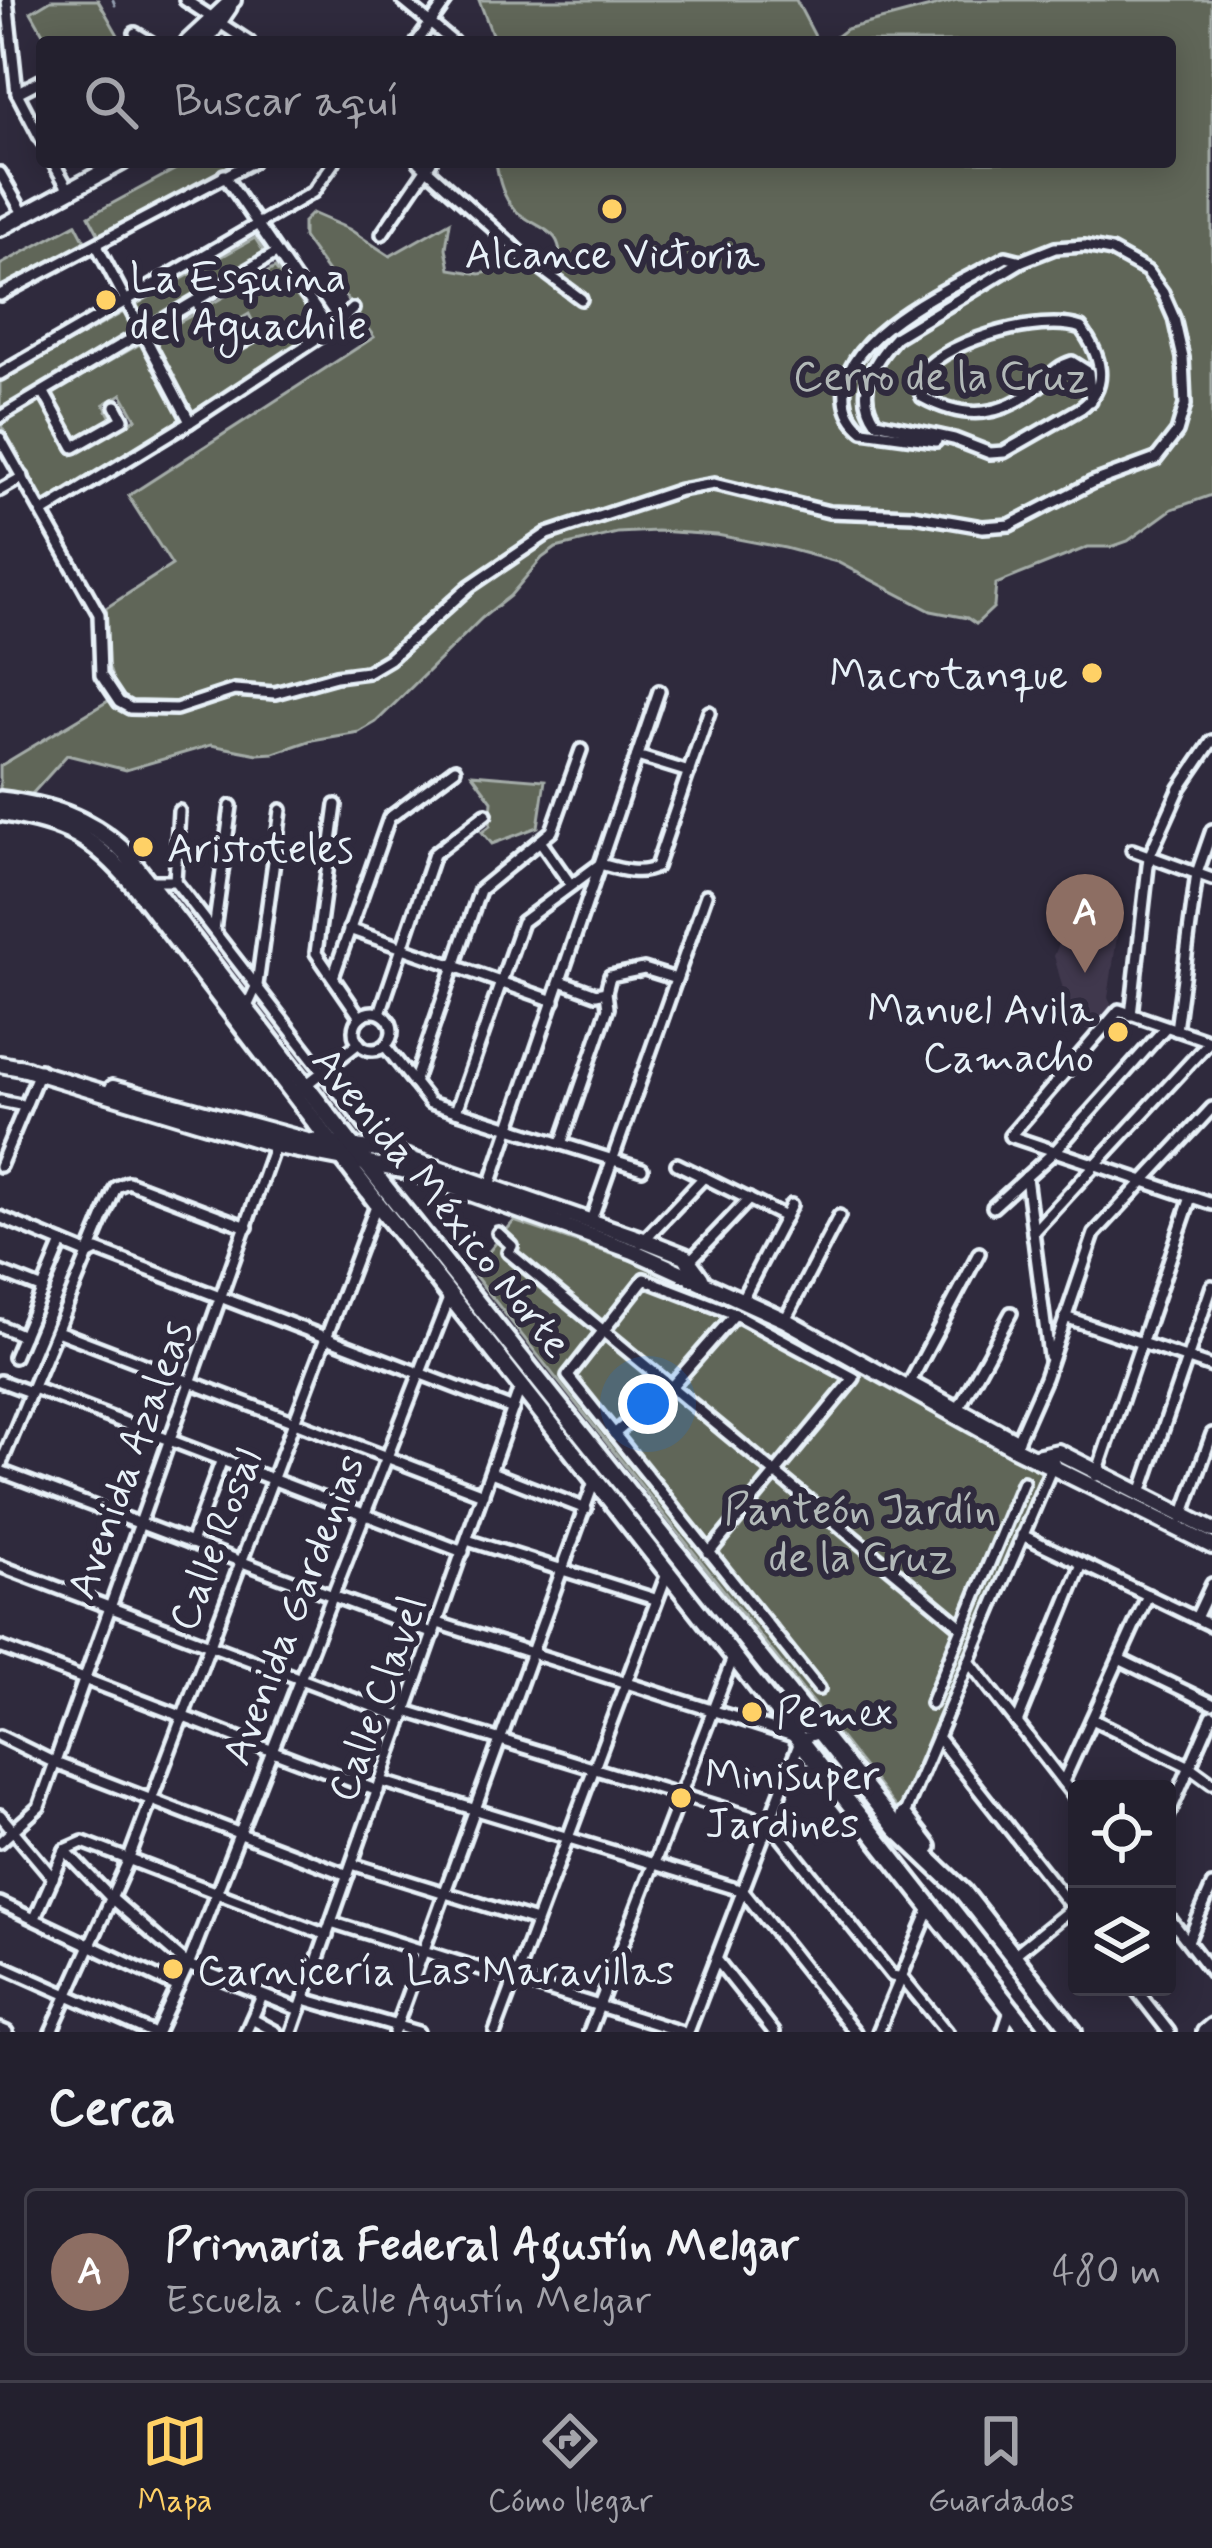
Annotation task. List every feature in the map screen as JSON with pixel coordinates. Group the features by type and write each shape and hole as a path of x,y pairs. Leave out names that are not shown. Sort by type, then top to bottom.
{"main road":[{"name":"Avenida México Norte","path":"0,800 47,806 88,822 123,850 141,884 299,1090 358,1154 823,1732 963,1892 1073,2032"},
{"name":"Avenida México Norte","path":"0,812 54,823 83,835 141,884"},
{"name":"Avenida México Norte","path":"299,1090 314,1120 358,1154 377,1203 1029,2032"},
{"path":"308,1141 317,1137 314,1120"}],"street":[{"path":"7,0 17,93 36,129"},
{"path":"185,0 239,36"},
{"path":"402,0 446,36"},
{"path":"421,36 446,0"},
{"path":"196,36 232,1"},
{"path":"208,36 216,20"},
{"path":"0,28 13,48"},
{"path":"135,33 140,36"},
{"path":"0,71 14,63"},
{"path":"17,93 36,83"},
{"path":"56,168 69,190"},
{"path":"0,228 107,168"},
{"path":"0,295 239,168"},
{"path":"0,374 314,192 330,168"},
{"path":"382,234 423,168"},
{"path":"429,168 529,260 581,299"},
{"path":"0,173 24,215"},
{"path":"224,175 330,330"},
{"path":"97,246 190,422"},
{"path":"0,438 99,614 101,675 119,702 143,710 176,709 234,689 275,693 367,672 389,659 470,586 547,534 680,490 714,484 829,512 913,515 983,527 1010,525 1091,483 1156,459 1177,432 1187,383 1174,318 1163,293 1147,271 1112,251 1055,248 1022,261 896,337 868,375 867,407 876,422 990,453 1004,452 1091,401 1101,378 1099,363 1081,328 1069,323 1019,325 955,349 929,364 917,381 918,390 926,400 991,413 1018,402 1060,366 1072,362 1088,372 1091,401"},
{"path":"0,418 276,253"},
{"path":"950,439 944,442 863,430 854,424 844,396 850,370 862,349 903,315 1006,257 1022,261"},
{"path":"197,302 223,353 255,335"},
{"path":"43,512 190,422 330,330 353,309"},
{"path":"44,393 74,447 124,419 116,406"},
{"path":"0,490 23,477"},
{"path":"488,1191 659,691"},
{"path":"600,864 622,870 656,867 709,712"},
{"path":"1131,1015 1150,856 1180,788 1208,756 1212,741"},
{"path":"414,1083 480,890 552,831 581,751"},
{"path":"637,756 689,772"},
{"path":"333,977 388,818 455,769"},
{"path":"336,805 316,953 360,1016"},
{"path":"214,930 231,806"},
{"path":"240,1015 257,986 281,810"},
{"path":"179,812 175,881 374,1138 358,1154"},
{"path":"380,1013 434,854 486,814"},
{"path":"993,1207 1056,1150 1171,1028 1197,873 1212,830"},
{"path":"540,841 572,884"},
{"path":"1132,850 1212,879"},
{"path":"457,1111 522,922 600,864"},
{"path":"141,884 175,881"},
{"path":"589,1226 706,895"},
{"path":"349,929 554,1001"},
{"path":"561,1144 608,1008 610,976 644,970 676,979"},
{"path":"561,980 596,994 606,992"},
{"path":"1034,1232 1099,1165 1211,1042 1119,1010 1010,1136 1056,1150 1099,1165 1144,1180 1212,1204"},
{"path":"380,1013 392,1028 385,1046 368,1049 358,1043 354,1029 360,1016 380,1013"},
{"path":"299,1090 358,1043"},
{"path":"385,1046 430,1103 641,1169"},
{"path":"0,1064 277,1139 358,1154"},
{"path":"0,1164 39,1073"},
{"path":"0,1101 25,1106"},
{"path":"1016,1444 1094,1234 1212,1108"},
{"path":"277,1139 308,1141 488,1191 639,1245 685,1256 685,1266"},
{"name":"Avenida Azaleas","path":"13,1830 39,1807 277,1139"},
{"path":"677,1163 785,1217"},
{"path":"639,1245 704,1177"},
{"path":"1026,1177 1050,1362"},
{"path":"247,1227 128,1182 116,1187 0,1469 332,1596 533,1653 801,1739 823,1732"},
{"path":"1095,1478 1191,1197"},
{"path":"685,1266 749,1199"},
{"name":"Calle Rosal","path":"51,2032 128,1861 377,1203"},
{"path":"614,1434 671,1387 739,1306 791,1205"},
{"path":"785,1320 839,1216"},
{"path":"0,1217 88,1254 97,1250 513,1408"},
{"path":"498,1233 512,1246 508,1252 963,1628"},
{"path":"14,1357 62,1243"},
{"path":"909,1385 979,1253"},
{"path":"685,1266 854,1378 710,1552"},
{"path":"0,1271 43,1289"},
{"name":"Avenida Gardenias","path":"154,2032 188,1965 457,1276"},
{"path":"819,1689 568,1376 644,1280 785,1320 1035,1457 1055,1458 1182,1522 1212,1530"},
{"path":"1141,1492 1212,1286"},
{"path":"957,1413 1011,1312"},
{"path":"1065,1317 1212,1367"},
{"path":"0,1326 23,1336"},
{"path":"57,1330 483,1494"},
{"path":"1,1385 33,1388 364,1514 655,1599"},
{"name":"Calle Clavel","path":"292,2032 521,1385"},
{"path":"1182,1522 1212,1434"},
{"path":"900,1823 1055,1458"},
{"path":"191,1543 221,1462"},
{"path":"491,1472 586,1509"},
{"path":"1095,1478 1141,1492 1212,1546"},
{"path":"395,2029 596,1479"},
{"path":"932,1703 1023,1482"},
{"path":"1022,1535 1212,1625"},
{"path":"1018,1723 1082,1564"},
{"path":"0,1566 299,1680 769,1822 892,1976 899,1977 947,2032"},
{"path":"495,2032 668,1571"},
{"path":"1196,1618 1212,1584"},
{"path":"1064,1782 1148,1595"},
{"path":"0,1647 272,1751 743,1891 855,2032"},
{"path":"589,2032 734,1654"},
{"path":"1119,1660 1212,1704"},
{"path":"969,1661 1068,1788"},
{"path":"1176,1799 1212,1716"},
{"path":"1092,1719 1190,1767 1212,1783"},
{"path":"0,1736 55,1763 239,1834 536,1921"},
{"path":"938,1737 1068,1897"},
{"path":"331,1922 686,2032 801,1739"},
{"path":"0,1815 53,1878"},
{"path":"0,1842 13,1830"},
{"path":"35,1918 65,1850 83,1843 326,1935"},
{"path":"65,1850 110,1898 188,1965 262,1996 418,2032"},
{"path":"1188,1942 1212,1886"},
{"path":"0,1903 178,1987"},
{"path":"878,2032 931,1906"},
{"path":"1014,1955 1068,1912"},
{"path":"1176,1927 1212,1973"},
{"path":"716,1959 775,2032"},
{"path":"0,1965 154,2032"},
{"path":"246,2032 262,1996"},
{"path":"1141,1996 1169,2032"},
{"path":"1003,2032 1011,2008"},
{"path":"252,2020 276,2032"},
{"path":"1204,2032 1212,2026"}],"shaded area":[{"path":"1074,907 1118,930 1108,998 1115,1012 1097,1034 1056,1015 1063,989 1054,956"}],"green space":[{"path":"51,0 98,0 119,36 45,36 31,12"},
{"path":"479,0 796,0 815,36 493,36"},
{"name":"Cerro de la Cruz","path":"957,0 1212,0 1212,495 1172,509 1128,541 1088,547 996,584 994,607 976,624 931,611 837,562 717,535 617,533 556,548 376,722 359,732 274,753 211,745 126,770 67,755 23,804 0,799 0,766 118,695 106,659 106,608 172,565 128,496 374,337 303,237 303,222 312,213 349,229 390,256 450,222 446,248 450,269 480,274 525,264 546,279 559,266 558,243 510,204 497,168 1176,168 1176,36 837,36 846,29"},
{"path":"178,168 232,168 101,239 89,216"},
{"path":"76,224 87,245 0,290 0,265"},
{"path":"255,238 269,260 147,329 135,305"},
{"path":"275,268 324,331 193,415 152,337 196,313 221,359 261,338 249,314 230,325 238,340 225,348 204,308"},
{"path":"124,312 137,335 0,412 0,381"},
{"path":"142,343 184,421 45,504 0,424 41,400 72,455 136,419 122,394 104,404 113,422 76,442 51,394"},
{"path":"472,774 545,780 538,827 492,844 482,832 490,826 492,801"},
{"name":"Panteón Jardín de la Cruz","path":"514,1221 698,1283 859,1365 1043,1470 899,1812 472,1272"}],"waterway":[{"path":"113,0 115,5"}],"place":[{"name":"Alcance Victoria","path":"612,209"},
{"name":"La Esquina del Aguachile","path":"106,300"},
{"name":"Macrotanque","path":"1092,673"},
{"name":"Aristoteles","path":"143,847"},
{"name":"Primaria Federal Agustín Melgar","path":"1085,973"},
{"name":"Manuel Avila Camacho","path":"1118,1032"},
{"name":"Pemex","path":"752,1712"},
{"name":"Minisuper Jardines","path":"681,1798"},
{"name":"Carnicería Las Maravillas","path":"173,1969"}]}
